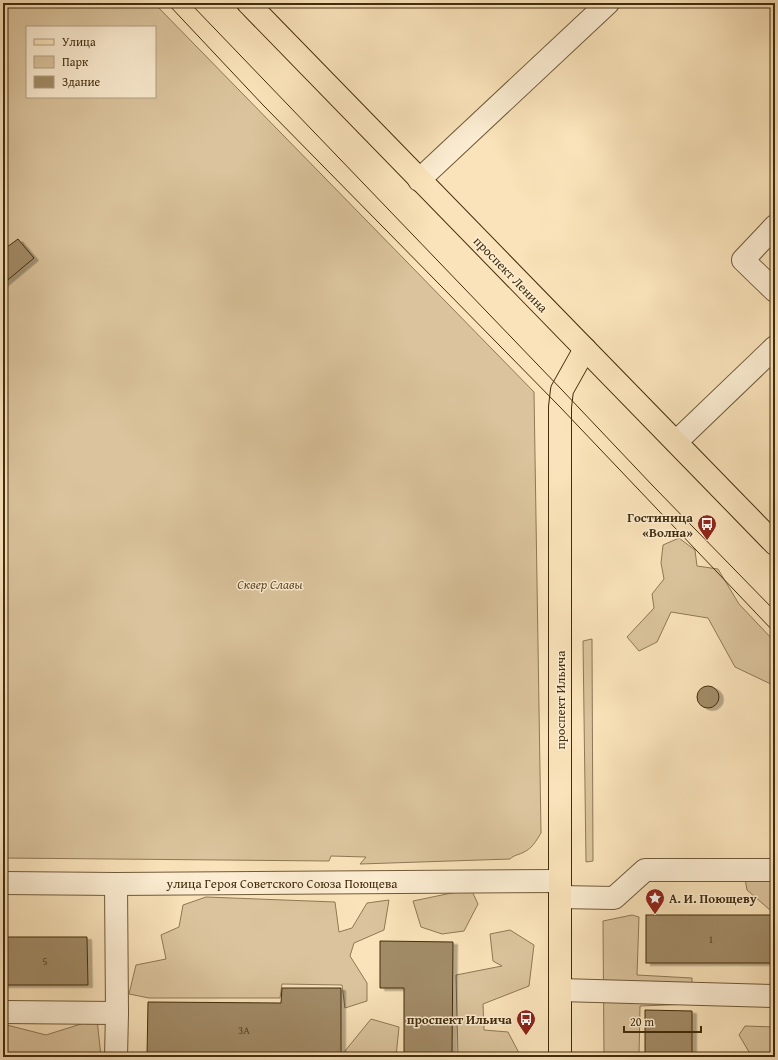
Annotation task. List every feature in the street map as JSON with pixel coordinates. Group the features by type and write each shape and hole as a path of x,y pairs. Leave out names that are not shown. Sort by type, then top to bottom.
{"main road":[{"name":"проспект Ленина","path":"248,3 775,544"},
{"name":"проспект Ильича","path":"560,1057 560,407 562,390 585,349"}],"street":[{"path":"419,180 608,3"},
{"path":"775,226 743,260 775,291"},
{"path":"676,442 775,346"},
{"name":"улица Героя Советского Союза Поющева","path":"3,883 560,889 614,898 645,870 775,870"},
{"path":"116,884 116,1057"},
{"path":"560,990 775,996"},
{"path":"3,1012 117,1012"}],"green space":[{"name":"Сквер Славы","path":"3,3 154,3 534,392 541,833 528,849 510,859 360,864 366,857 331,856 329,861 3,858"},
{"path":"679,538 695,550 697,566 718,569 739,604 775,642 775,686 735,667 708,618 671,612 657,642 639,651 627,637 654,608 652,594 664,579 661,563 663,545"},
{"path":"592,639 593,861 586,862 583,641"},
{"path":"745,879 775,880 775,910 770,910 747,890"},
{"path":"471,889 478,904 464,931 442,934 421,927 413,901"},
{"path":"206,897 335,902 339,932 352,928 367,903 389,900 384,930 354,943 350,956 367,983 367,1001 345,1008 342,985 282,984 280,998 149,998 129,994 136,965 166,959 161,935 179,927 183,905"},
{"path":"632,915 639,917 637,975 692,978 692,1004 640,1006 639,1057 604,1057 603,921"},
{"path":"510,930 534,945 529,986 483,1004 484,1030 508,1032 519,1053 508,1057 458,1057 456,975 502,966 493,961 490,934"},
{"path":"97,1019 101,1057 3,1057 3,1024 46,1035"},
{"path":"371,1019 399,1027 396,1057 345,1057 345,1051"},
{"path":"745,1026 775,1027 775,1057 752,1057 739,1035"}],"building":[{"path":"18,239 34,258 3,284 3,250"},
{"path":"704,686 712,686 719,693 719,701 712,708 704,708 697,701 697,693"},
{"path":"646,915 775,915 775,963 646,963"},
{"path":"3,937 87,937 88,985 3,985"},
{"path":"380,941 453,942 452,1057 404,1057 404,988 380,988"},
{"path":"282,988 341,988 341,1057 147,1057 148,1002 281,1003"},
{"path":"645,1010 692,1011 692,1057 645,1057"}],"tram line":[{"path":"167,3 263,105 560,407 775,633"},
{"path":"190,3 653,486 775,611"}],"place":[{"name":"Гостиница «Волна»","path":"707,541"},
{"name":"А. И. Поющеву","path":"655,915"},
{"name":"проспект Ильича","path":"526,1036"}]}
